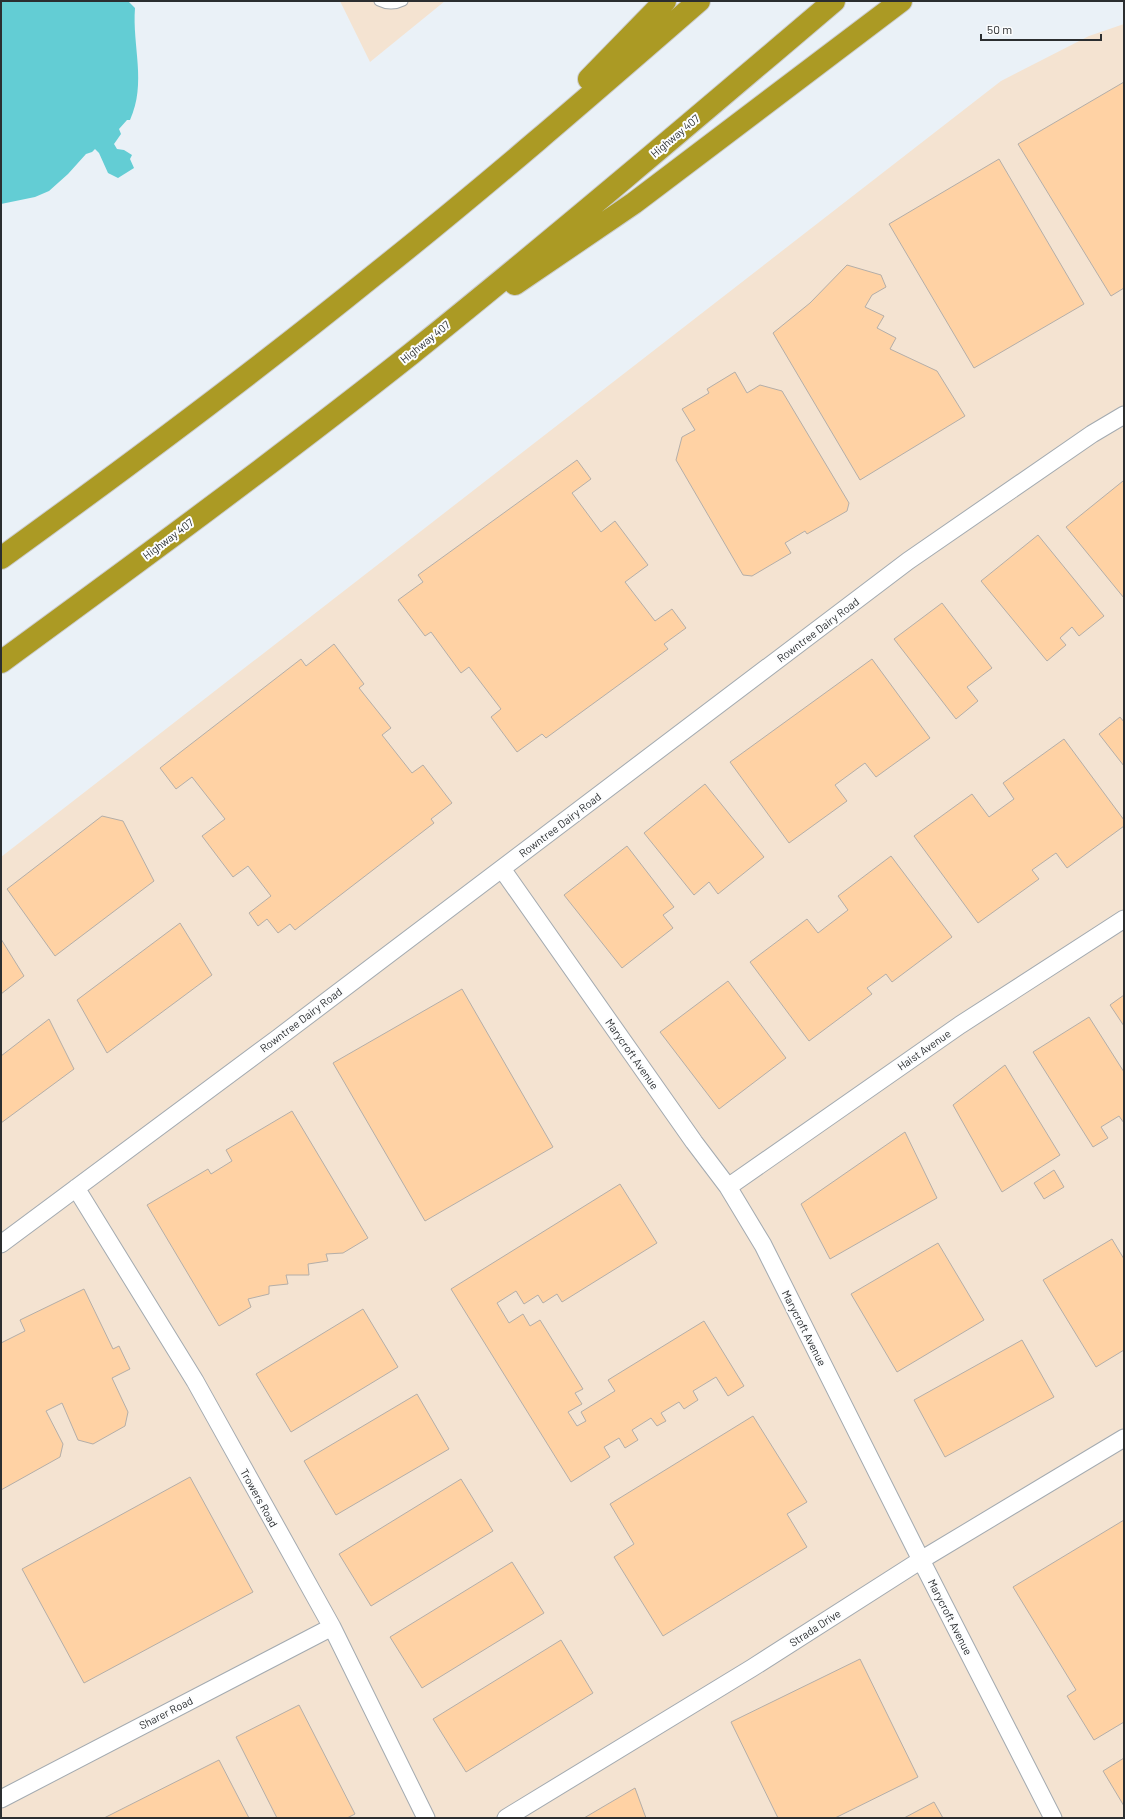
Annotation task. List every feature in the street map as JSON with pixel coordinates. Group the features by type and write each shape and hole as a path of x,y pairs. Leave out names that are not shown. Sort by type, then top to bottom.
{"highway":[{"path":"489,182 665,1"},
{"path":"1,558 122,470 250,373 374,276 489,182 700,1"},
{"name":"Highway 407","path":"1,662 248,479 410,354 677,134 834,1"},
{"path":"410,354 634,203 901,1"}],"street":[{"name":"Rowntree Dairy Road","path":"1,1244 502,869 908,561 1092,434 1124,415"},
{"name":"Marycroft Avenue","path":"502,869 728,1188 763,1245 921,1560 1053,1818"},
{"name":"Haist Avenue","path":"728,1188 960,1025 1124,919"},
{"name":"Trowers Road","path":"76,1188 195,1381 332,1627 426,1818"},
{"name":"Strada Drive","path":"506,1818 752,1668 921,1560 1124,1438"},
{"name":"Sharer Road","path":"1,1799 332,1627"}],"lane":[{"path":"379,1 383,3 395,4 403,1"}],"shaded area":[{"path":"340,1 445,1 370,62"},
{"path":"1124,24 1124,1818 1,1818 1,857 1001,81 1089,36"}],"water":[{"path":"1,1 128,1 135,8 138,92 130,120 127,120 119,129 121,134 114,144 117,149 124,150 132,155 130,159 134,168 118,178 108,173 99,153 95,149 86,154 68,174 49,191 35,197 1,204"}],"building":[{"path":"1124,82 1124,288 1111,296 1018,144"},
{"path":"999,159 1084,304 974,368 889,224"},
{"path":"847,265 881,275 886,287 872,295 865,307 884,316 877,328 896,338 890,349 937,371 965,416 860,480 773,333 810,303"},
{"path":"735,372 747,393 760,385 782,391 849,503 847,511 807,534 805,531 785,543 791,553 752,576 743,575 676,460 682,437 695,430 682,409 709,393 707,389"},
{"path":"577,460 591,479 572,493 601,532 615,521 648,565 625,582 655,621 672,609 686,628 664,644 668,649 546,738 542,734 517,752 491,717 501,709 469,667 461,673 431,632 425,636 398,600 423,582 418,575"},
{"path":"1123,481 1124,483 1124,598 1066,527"},
{"path":"1038,535 1104,616 1079,636 1072,627 1060,638 1066,645 1047,661 981,581"},
{"path":"942,603 992,668 967,687 978,701 956,719 894,639"},
{"path":"334,644 364,684 359,688 391,728 382,735 412,773 423,765 452,803 431,819 434,823 295,930 290,924 278,933 267,919 258,926 249,913 271,896 248,866 233,877 202,836 225,819 192,777 176,789 160,768 301,659 306,666"},
{"path":"872,659 930,738 876,777 865,763 835,785 847,801 789,843 730,762"},
{"path":"1120,717 1124,722 1124,766 1099,734"},
{"path":"1064,739 1124,820 1124,826 1067,868 1056,853 1032,870 1039,879 978,923 914,836 972,794 989,817 1014,799 1003,783"},
{"path":"705,784 764,857 718,894 709,882 694,895 644,833"},
{"path":"102,816 123,821 154,881 55,956 7,889"},
{"path":"627,846 674,907 663,915 673,928 622,968 564,895"},
{"path":"891,856 952,937 892,982 886,974 867,988 872,994 809,1041 750,962 807,919 818,933 848,910 838,896"},
{"path":"180,923 212,975 107,1053 77,1000"},
{"path":"1,939 24,976 1,994"},
{"path":"728,981 786,1058 719,1109 660,1032"},
{"path":"462,989 553,1147 425,1221 333,1063"},
{"path":"1124,995 1124,1026 1110,1005"},
{"path":"1089,1017 1124,1072 1124,1123 1119,1116 1101,1127 1108,1138 1093,1147 1033,1052"},
{"path":"49,1019 74,1069 1,1123 1,1056"},
{"path":"1005,1065 1060,1155 1002,1192 953,1105"},
{"path":"292,1111 368,1238 343,1253 326,1254 328,1261 308,1264 309,1275 286,1275 288,1284 269,1286 269,1294 248,1299 251,1307 219,1326 147,1205 208,1169 211,1174 232,1161 226,1150"},
{"path":"905,1132 937,1198 830,1259 801,1204"},
{"path":"1054,1170 1064,1187 1044,1199 1034,1183"},
{"path":"620,1184 657,1243 562,1302 557,1294 543,1303 538,1295 524,1304 516,1291 497,1303 509,1323 523,1314 530,1326 540,1320 583,1389 575,1393 582,1404 568,1412 577,1426 586,1421 581,1412 615,1391 608,1380 704,1321 744,1386 728,1396 716,1377 693,1391 698,1400 684,1409 679,1402 661,1413 666,1421 657,1426 651,1418 632,1430 638,1440 625,1448 619,1438 604,1447 610,1457 571,1482 451,1289"},
{"path":"1112,1239 1124,1259 1124,1350 1096,1367 1043,1280"},
{"path":"938,1243 984,1320 897,1372 851,1294"},
{"path":"84,1289 113,1349 119,1346 130,1369 112,1378 128,1412 125,1426 93,1444 78,1440 62,1403 46,1411 63,1444 60,1457 1,1490 1,1343 25,1331 20,1320"},
{"path":"363,1309 398,1367 291,1432 256,1374"},
{"path":"1022,1340 1054,1397 945,1457 914,1400"},
{"path":"417,1394 449,1449 336,1515 304,1461"},
{"path":"753,1416 807,1502 787,1514 807,1547 663,1636 614,1557 634,1544 610,1504"},
{"path":"190,1477 253,1592 84,1683 22,1569"},
{"path":"461,1479 493,1531 371,1606 339,1554"},
{"path":"1124,1520 1124,1722 1094,1740 1067,1696 1076,1690 1013,1587"},
{"path":"512,1562 544,1613 422,1688 390,1637"},
{"path":"561,1640 593,1693 466,1772 433,1719"},
{"path":"860,1659 918,1777 835,1818 778,1818 731,1722"},
{"path":"299,1705 355,1814 347,1818 277,1818 236,1737"},
{"path":"1124,1758 1124,1806 1103,1771"},
{"path":"219,1760 249,1818 104,1818"},
{"path":"635,1788 646,1818 584,1818"},
{"path":"934,1802 943,1818 904,1818"}]}
